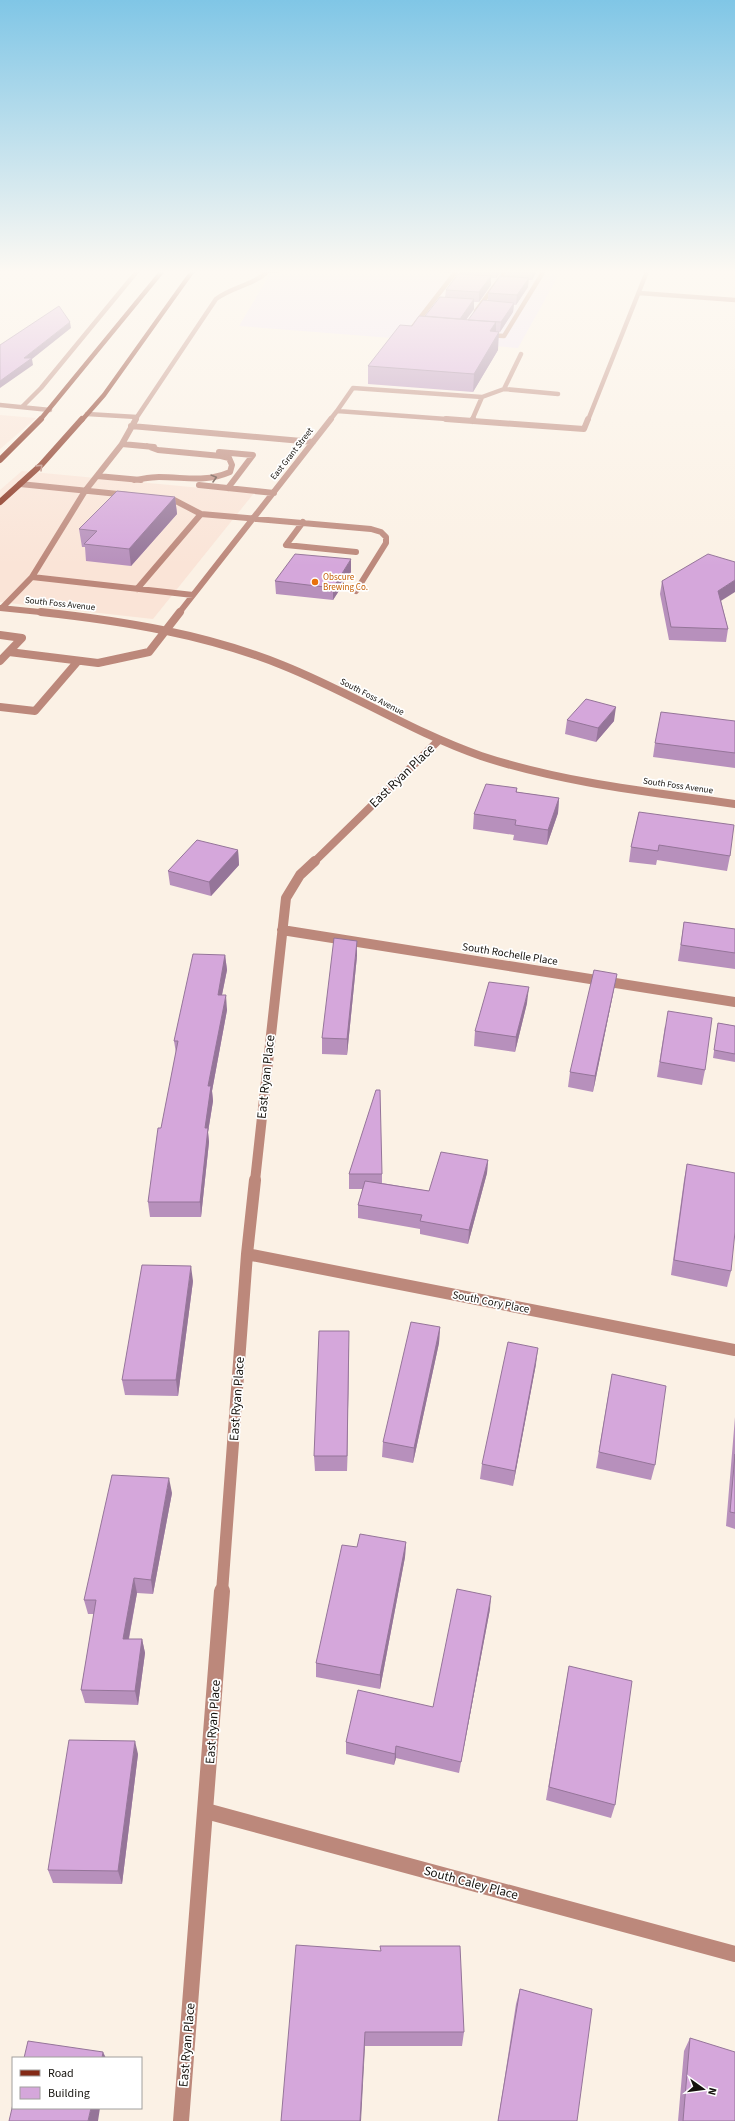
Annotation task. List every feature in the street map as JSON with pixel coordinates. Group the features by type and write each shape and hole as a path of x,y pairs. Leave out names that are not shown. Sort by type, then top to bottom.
{"main road":[{"path":"0,460 50,410 84,368"},
{"path":"0,502 41,466 104,395 123,368"}],"street":[{"path":"22,407 41,388 57,368"},
{"path":"1,608 32,577 86,491 122,444 131,426 170,368"},
{"path":"504,389 514,368"},
{"path":"337,411 584,429 608,368"},
{"name":"East Grant Street","path":"9,652 78,661 98,662 149,652 314,442 353,388 482,397"},
{"path":"472,421 482,397 504,389 558,394"},
{"path":"0,405 50,410"},
{"path":"87,414 137,417"},
{"path":"131,426 314,442"},
{"path":"122,444 253,455 228,488"},
{"path":"134,480 160,477 199,481 216,479 230,472 232,466 229,458 221,456 158,450 147,446"},
{"path":"97,476 274,493"},
{"path":"20,484 137,496"},
{"path":"159,498 174,500 201,514 303,522 371,529 381,532 386,536 386,543 356,591"},
{"path":"138,589 201,514"},
{"path":"303,522 286,545 356,552"},
{"path":"32,577 193,595"},
{"name":"South Foss Avenue","path":"1,608 96,618 166,631 211,642 282,665 439,740 480,756 562,778 611,787 735,804"},
{"path":"0,635 22,638 0,661"},
{"path":"0,640 18,642"},
{"path":"0,707 35,711 78,661"},
{"name":"East Ryan Place","path":"181,2121 206,1811 247,1254 286,898 300,875 439,740"},
{"name":"South Rochelle Place","path":"282,930 735,1002"},
{"name":"South Cory Place","path":"247,1254 735,1350"},
{"name":"South Caley Place","path":"206,1811 735,1954"}],"shaded area":[{"path":"0,415 36,418 0,449"},
{"path":"22,471 254,493 153,619 0,602 0,490"}],"building":[{"path":"0,368 18,368 0,381"},
{"path":"394,368 478,368 474,374"},
{"path":"117,491 175,497 129,549 84,544 97,531 79,529"},
{"path":"295,554 351,559 333,588 275,581"},
{"path":"708,554 735,562 735,580 718,591 728,629 671,627 662,581"},
{"path":"586,699 616,707 598,728 567,720"},
{"path":"661,712 735,721 735,753 655,743"},
{"path":"486,784 517,788 516,792 559,798 548,830 515,825 516,820 474,814"},
{"path":"639,812 734,825 730,856 659,845 658,851 631,847"},
{"path":"197,840 238,850 209,882 168,871"},
{"path":"684,922 735,929 735,953 681,945"},
{"path":"334,938 357,941 347,1039 322,1038"},
{"path":"193,954 225,955 218,995 226,995 208,1086 211,1086 205,1128 208,1128 200,1202 148,1202 158,1128 161,1128 178,1041 174,1041"},
{"path":"594,970 617,974 595,1076 570,1072"},
{"path":"489,982 529,987 516,1037 475,1031"},
{"path":"668,1011 712,1018 705,1070 660,1062"},
{"path":"718,1023 735,1026 735,1054 714,1050"},
{"path":"376,1090 380,1090 382,1174 349,1174"},
{"path":"441,1152 488,1160 469,1230 420,1221 422,1215 358,1205 365,1181 429,1191"},
{"path":"687,1164 735,1173 735,1232 731,1271 674,1260"},
{"path":"142,1265 191,1266 176,1380 122,1380"},
{"path":"411,1322 440,1327 414,1448 383,1442"},
{"path":"319,1331 349,1331 347,1456 314,1456"},
{"path":"508,1342 538,1348 515,1471 482,1464"},
{"path":"612,1374 666,1386 655,1465 599,1452"},
{"path":"735,1454 735,1513 730,1512"},
{"path":"112,1475 169,1478 151,1580 134,1578 123,1639 142,1639 135,1691 81,1690 96,1600 84,1600"},
{"path":"360,1534 406,1542 380,1675 316,1663 342,1545 357,1547"},
{"path":"457,1589 491,1596 461,1762 396,1746 395,1754 346,1742 358,1690 433,1707"},
{"path":"569,1666 632,1681 615,1805 549,1787"},
{"path":"69,1740 135,1741 118,1871 48,1870"},
{"path":"296,1945 381,1951 380,1946 460,1946 464,2032 365,2032 360,2121 281,2121"},
{"path":"520,1989 592,2009 577,2121 498,2121"},
{"path":"690,2038 735,2052 735,2121 683,2121"},
{"path":"28,2041 103,2052 102,2057 24,2057"},
{"path":"12,2108 91,2109 88,2121 9,2121"}],"place":[{"name":"Obscure Brewing Co.","path":"315,582"}]}
